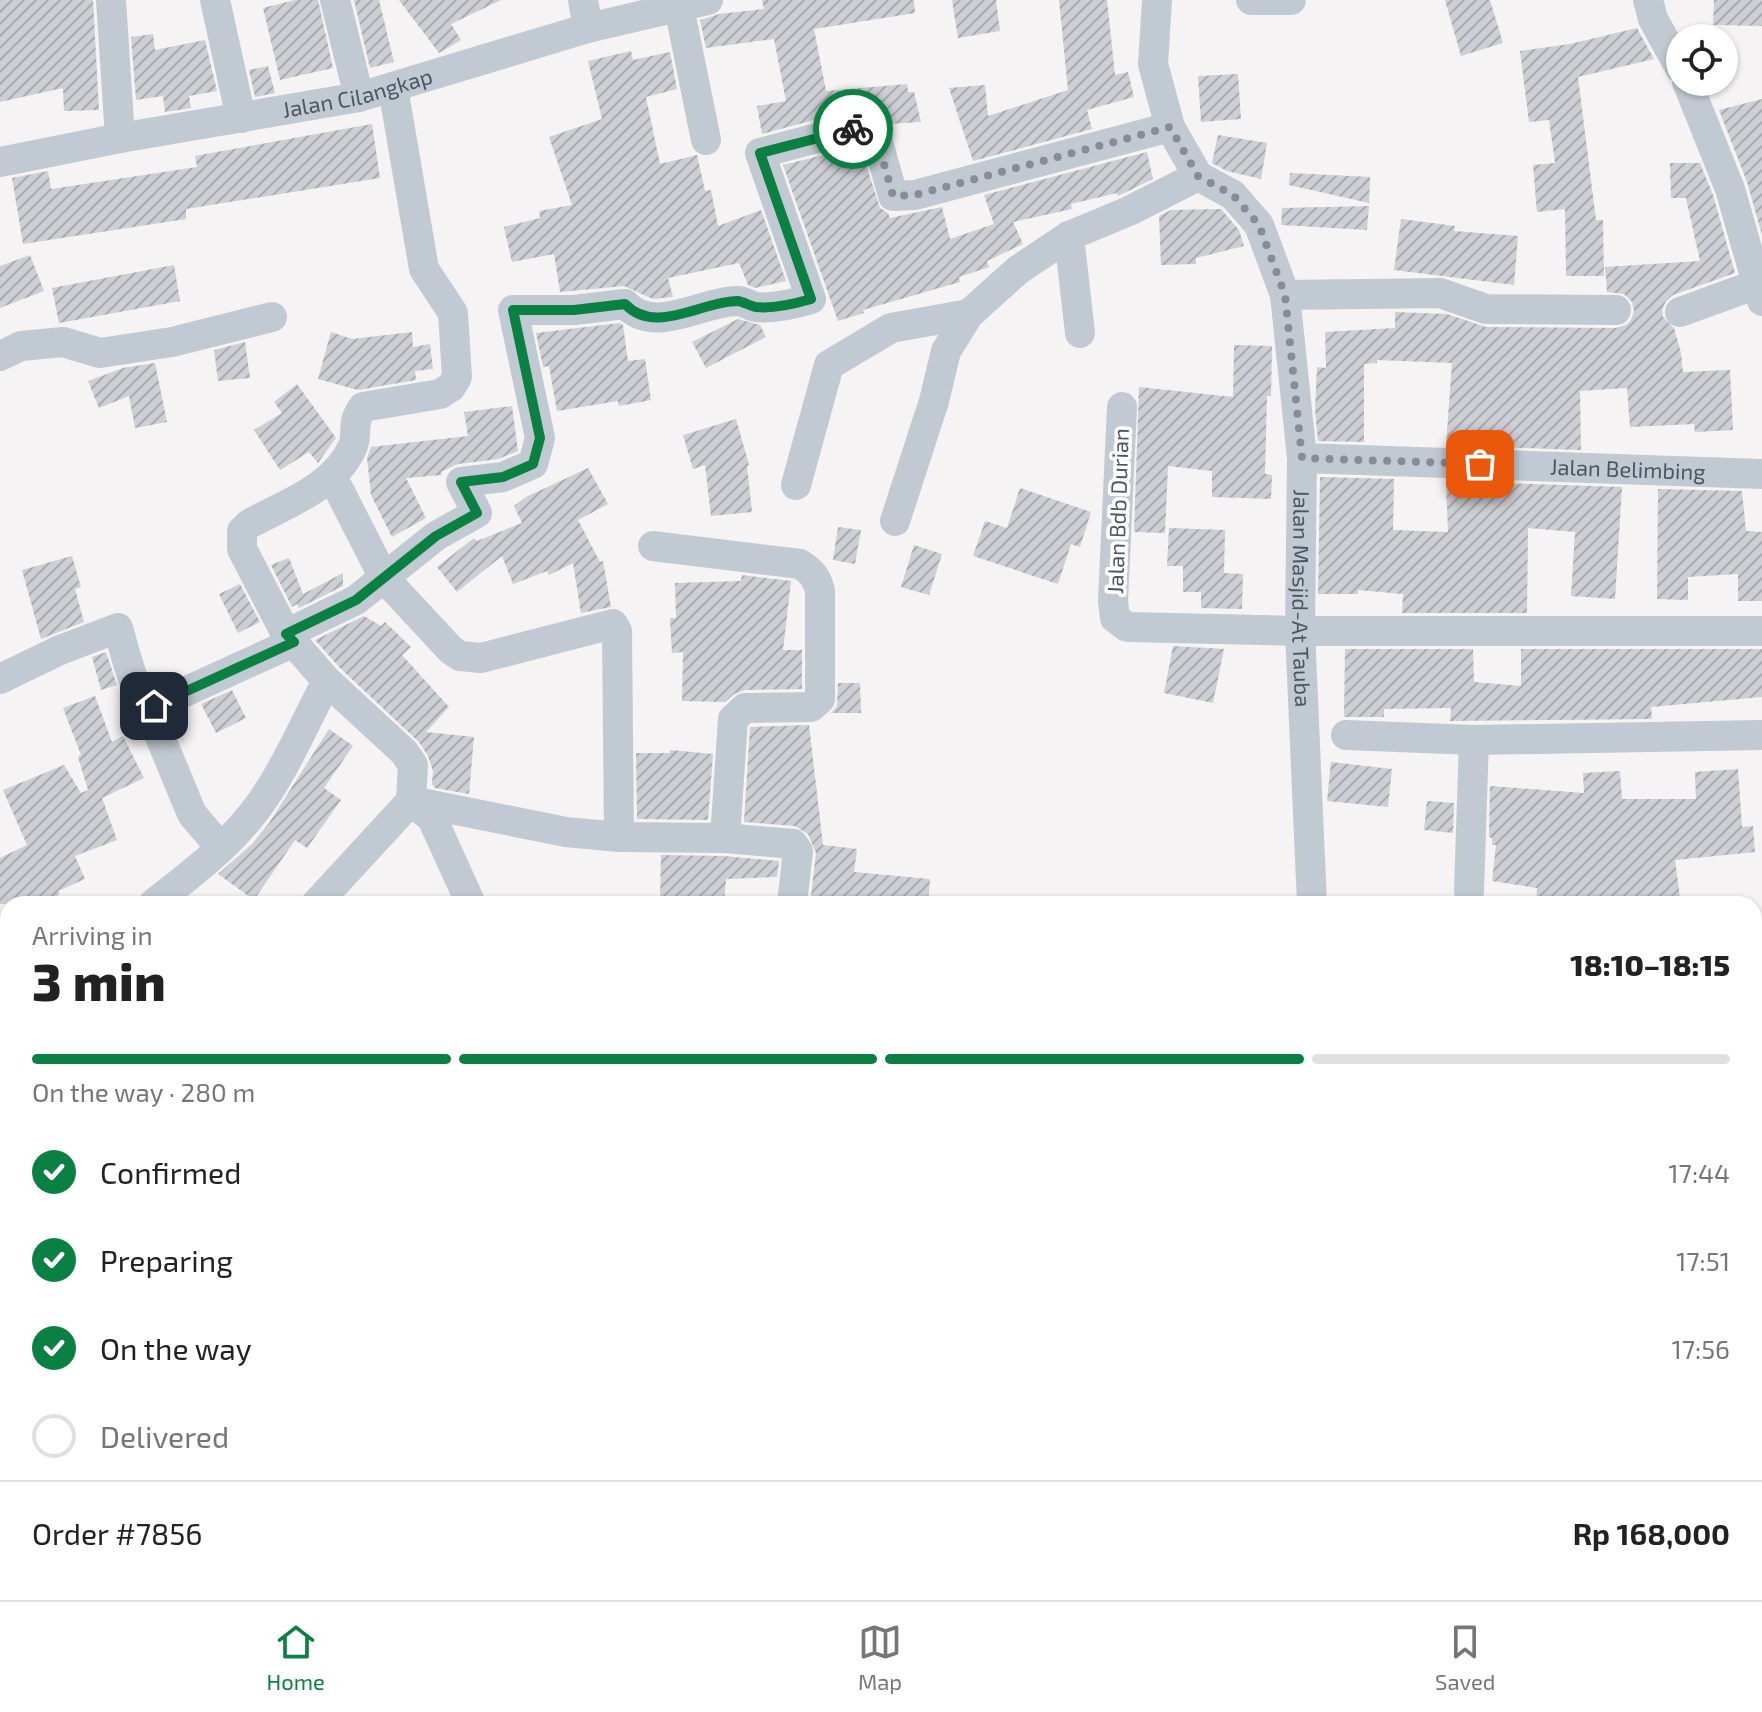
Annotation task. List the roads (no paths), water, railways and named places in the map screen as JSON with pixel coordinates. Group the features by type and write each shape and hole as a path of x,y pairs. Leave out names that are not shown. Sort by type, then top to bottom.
{"street":[{"path":"111,0 120,138"},
{"path":"215,0 241,118"},
{"path":"335,0 359,97"},
{"path":"895,521 934,401 946,351 969,314 1018,270 1069,236 1129,211 1198,176 1170,127 1153,64 1157,0"},
{"path":"1251,0 1291,0"},
{"path":"1648,0 1653,19 1666,43"},
{"path":"694,4 706,140"},
{"name":"Jalan Cilangkap","path":"0,162 359,97 393,88 586,14 694,4"},
{"path":"323,896 411,801 413,765 327,681 290,638 242,549 242,531 249,524 333,478 353,448 356,416 363,407 440,394 451,387 457,377 453,313 424,269 393,88"},
{"path":"1680,312 1760,292 1730,189 1693,96"},
{"path":"146,703 154,706 165,702 290,638 356,600 436,536 477,513 461,482 503,477 533,464 540,438 513,310 574,310 625,304 635,315 657,318 739,301 755,307 792,305 811,299 760,153 863,126 876,135 893,196 915,195 1170,127"},
{"name":"Jalan Masjid-At Tauba","path":"1198,176 1233,195 1259,225 1285,295 1302,458 1300,631 1318,896"},
{"path":"1069,236 1080,333"},
{"path":"1285,295 1440,293 1486,309 1616,310"},
{"path":"796,485 829,365 891,328 969,314"},
{"path":"0,356 21,346 63,342 100,353 172,342 272,317"},
{"name":"Jalan Bdb Durian","path":"1122,407 1113,601 1115,618 1127,627 1300,631"},
{"name":"Jalan Belimbing","path":"1302,458 1762,474"},
{"path":"333,478 384,578 460,656 481,658 613,624 617,631 619,837"},
{"path":"653,546 800,564 811,571 818,581 820,699 811,707 745,708 733,719 725,838"},
{"path":"0,679 60,650 118,628 139,694 146,703 192,814 220,847"},
{"path":"1300,631 1762,631"},
{"path":"162,896 220,847 254,811 271,786 327,681"},
{"path":"1346,735 1474,740 1762,735"},
{"path":"1469,891 1474,740"},
{"path":"411,801 566,832 619,837 725,838 793,844 798,851 793,896"},
{"path":"411,801 432,818 467,896"}]}
